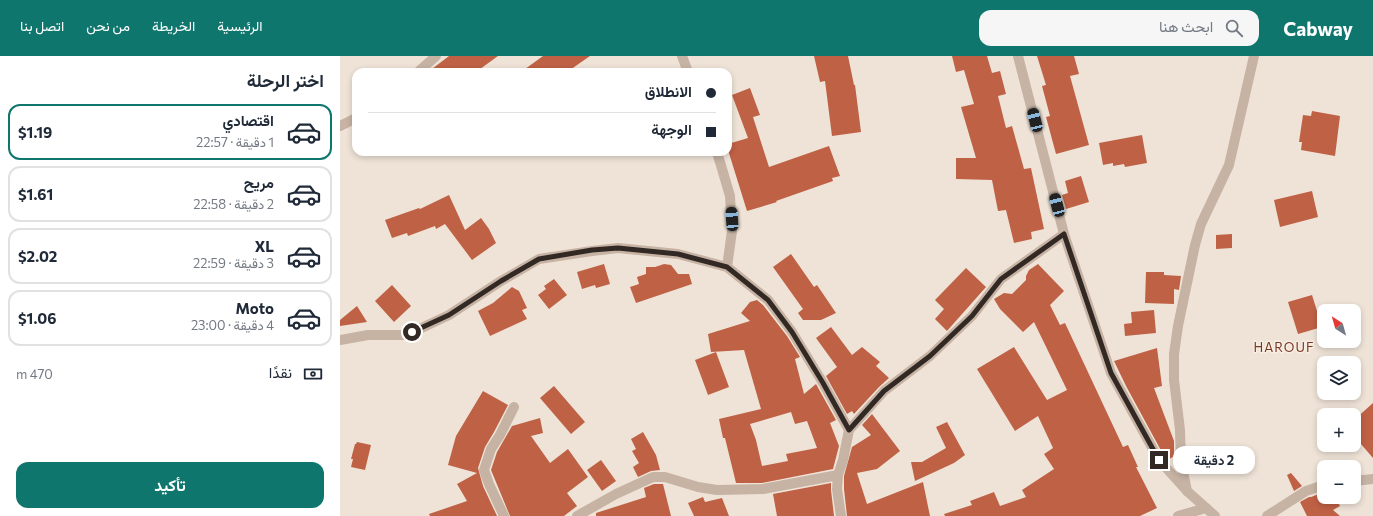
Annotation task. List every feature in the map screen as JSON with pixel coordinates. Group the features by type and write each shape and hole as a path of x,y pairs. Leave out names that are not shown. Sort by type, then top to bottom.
{"street":[{"path":"422,68 436,56"},
{"path":"682,56 686,68"},
{"path":"1018,56 1064,234 1111,373 1159,460 1187,491 1215,516"},
{"path":"1187,491 1181,462 1180,430 1174,380 1174,354 1178,326 1195,245 1201,224 1229,165 1254,56"},
{"path":"340,126 352,120"},
{"path":"718,156 730,196 732,231 727,267"},
{"path":"841,516 837,489 838,475 843,460 849,430 884,391 930,356 966,321 1001,279 1064,234"},
{"path":"340,340 368,335 403,335 412,332 449,315 521,268 539,259 592,250 618,248 678,254 727,267 768,300 792,332 849,430"},
{"path":"504,516 484,470 491,449 514,407"},
{"path":"577,516 616,494 653,477 665,477 698,487 717,490 763,489 838,475"},
{"path":"1361,480 1373,479"},
{"path":"1267,516 1306,491 1317,487"},
{"path":"1178,516 1206,508"}],"building":[{"path":"449,56 498,56 482,68 433,68"},
{"path":"543,56 590,56 573,68 526,68"},
{"path":"814,56 848,56 855,85 861,132 832,136 825,81 820,82"},
{"path":"952,56 987,56 992,73 1000,71 1006,94 998,96 1006,128 1012,126 1024,169 1031,168 1044,229 1031,232 1032,239 1014,243 1006,210 998,211 992,180 956,179 956,158 976,158 961,107 974,104 964,70 956,72"},
{"path":"1037,56 1074,56 1079,74 1070,76 1089,145 1056,154 1046,117 1050,116 1042,86 1046,85"},
{"path":"750,88 760,115 753,117 769,167 829,146 840,176 832,178 833,181 776,201 777,202 747,211 730,156 732,156 732,143 748,138 732,95"},
{"path":"1312,111 1340,116 1335,156 1301,150 1302,142 1299,142 1303,115 1311,116"},
{"path":"1142,135 1147,163 1125,167 1124,164 1113,166 1113,163 1103,165 1099,143"},
{"path":"1081,176 1089,202 1066,209 1062,195 1068,193 1065,181"},
{"path":"1312,191 1318,217 1280,227 1274,200"},
{"path":"449,195 465,230 481,218 489,229 496,243 472,260 445,224 436,229 435,226 408,236 407,233 392,238 385,220 419,208 420,209"},
{"path":"1232,234 1232,248 1216,249 1216,235"},
{"path":"791,254 814,287 817,285 836,313 821,320 803,320 798,313 803,309 773,267"},
{"path":"604,264 610,284 596,288 595,285 582,289 577,272"},
{"path":"664,264 671,265 678,274 689,274 692,284 636,303 630,287 639,284 637,277 646,274 646,267 655,267"},
{"path":"1038,264 1064,291 1050,305 1060,325 1065,323 1123,447 1128,445 1138,467 1136,467 1157,508 1140,516 945,516 944,514 972,505 970,501 994,492 1000,506 1026,497 1022,490 1054,469 1044,454 1053,448 1038,416 1015,431 977,369 1014,347 1047,400 1067,390 1034,322 1023,332 1000,309 994,299 1004,293 1012,294 1026,280 1029,270"},
{"path":"966,268 986,287 947,331 935,319 944,309 935,300"},
{"path":"1146,272 1164,272 1164,275 1181,276 1179,290 1174,289 1174,304 1145,303"},
{"path":"554,279 567,295 549,309 538,295 546,289 544,286"},
{"path":"392,285 411,306 394,322 375,301"},
{"path":"512,287 519,291 527,308 522,310 527,319 490,336 478,311 493,303"},
{"path":"1312,295 1317,311 1317,328 1298,334 1288,302"},
{"path":"757,300 763,305 787,336 800,357 795,359 804,394 816,384 836,420 830,423 839,446 833,469 762,483 736,483 719,419 761,409 744,350 711,352 708,334 750,321 741,313 750,302","holes":["791,412 795,424 807,421 817,448 786,454 788,461 762,466 756,440 750,424"]},
{"path":"357,306 367,322 340,326 340,320"},
{"path":"1154,310 1156,333 1125,336 1124,324 1132,323 1131,312"},
{"path":"831,327 852,355 862,347 880,362 876,366 889,378 854,414 852,411 847,414 826,376 837,367 816,338"},
{"path":"1157,348 1162,386 1154,388 1174,441 1174,456 1168,460 1164,456 1114,361"},
{"path":"716,352 729,387 708,395 695,360"},
{"path":"554,386 585,422 571,434 540,398"},
{"path":"483,391 508,405 485,447 478,468 483,486 497,516 430,516 429,514 467,501 457,484 477,473 448,465 456,436"},
{"path":"1373,403 1373,458 1361,444 1361,414"},
{"path":"872,414 900,451 877,469 857,473 867,504 923,482 930,516 847,516 844,476 852,447 871,435 862,425"},
{"path":"540,418 543,433 531,436 550,463 568,449 588,477 567,493 577,506 564,516 510,516 491,470 497,452 512,426"},
{"path":"947,422 965,455 954,463 915,481 911,462 922,462 946,448 936,427"},
{"path":"643,432 656,455 660,470 651,471 638,477 633,467 639,463 632,451 636,449 631,439"},
{"path":"357,442 371,445 365,470 351,467 353,459 351,459 355,444"},
{"path":"601,460 616,481 602,491 587,470"},
{"path":"1291,473 1302,486 1294,491 1287,475"},
{"path":"831,483 834,516 777,516 773,494"},
{"path":"654,484 663,484 671,516 596,516 596,513 646,497 644,488"},
{"path":"1317,495 1317,504 1339,504 1340,506 1333,510 1340,516 1307,516 1300,502"},
{"path":"703,497 705,502 722,498 729,516 694,516 688,503"}],"district":[{"name":"HAROUF","path":"1284,347"}],"route":[{"path":"412,332 449,315 521,268 539,259 592,250 618,248 678,254 727,267 768,300 792,332 849,430 884,391 930,356 972,316 1001,279 1064,234 1111,373 1159,460"}]}
